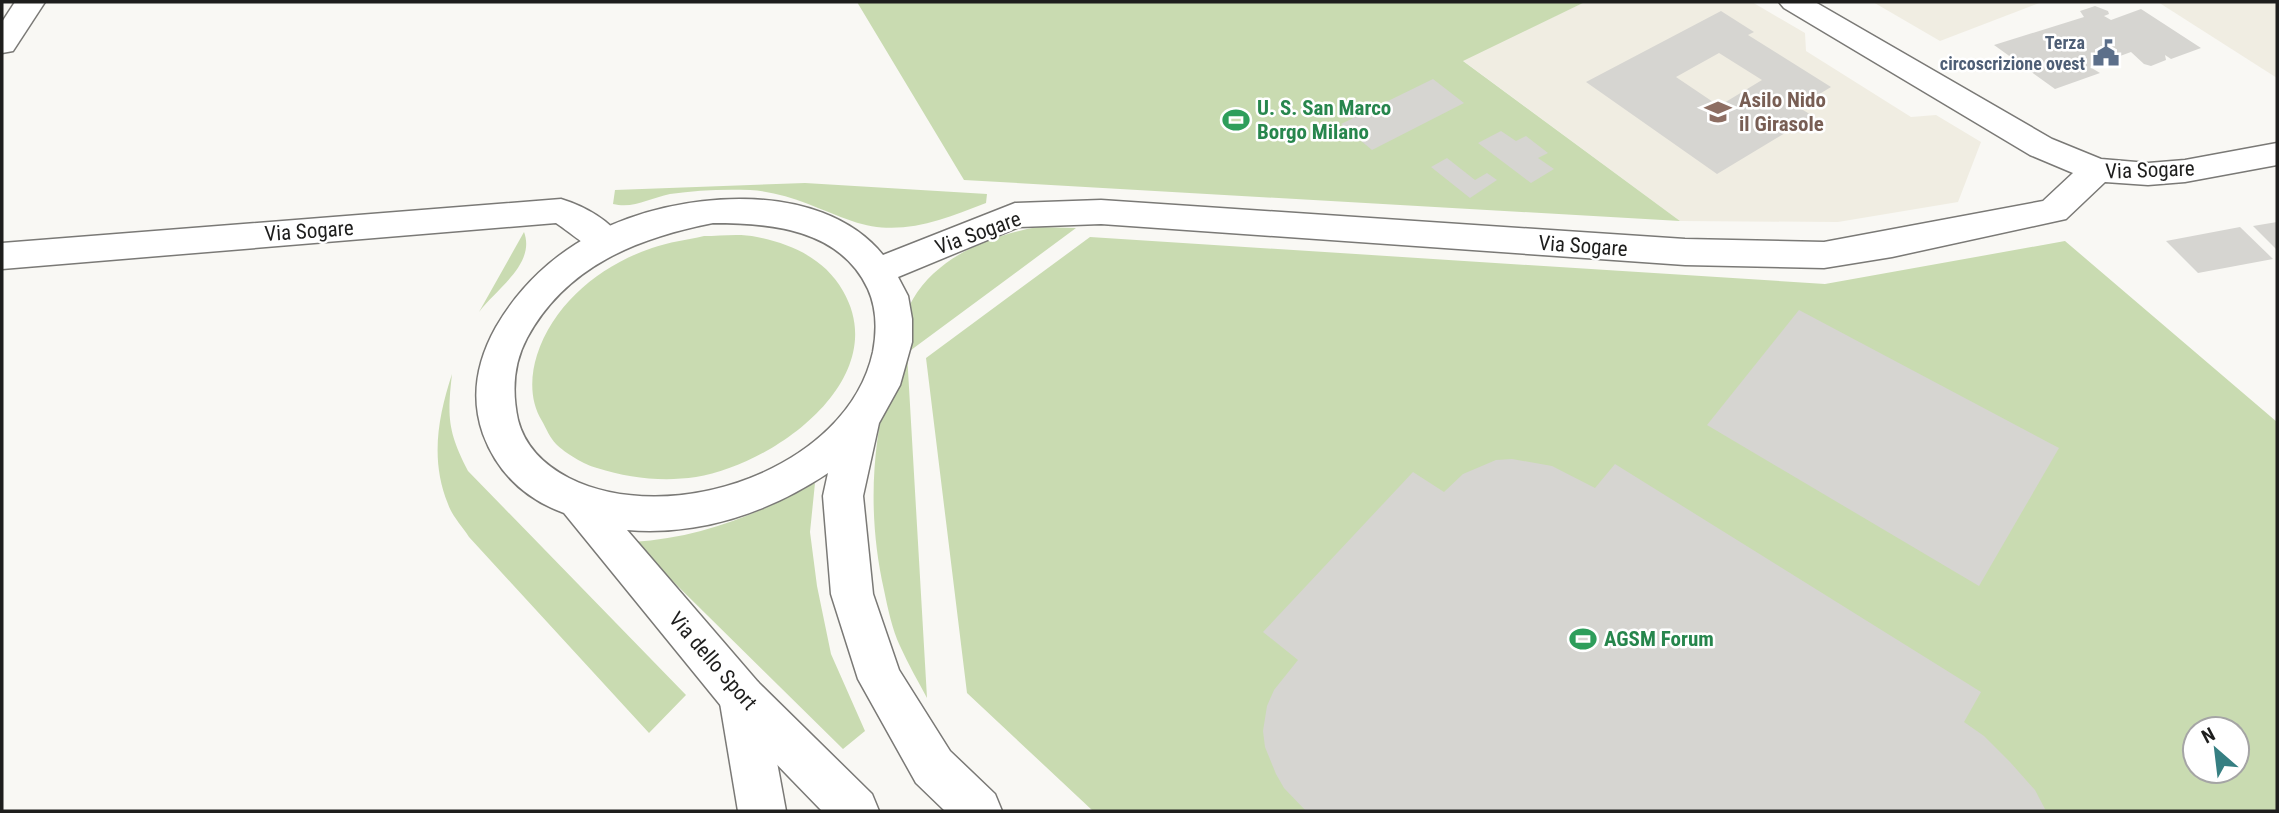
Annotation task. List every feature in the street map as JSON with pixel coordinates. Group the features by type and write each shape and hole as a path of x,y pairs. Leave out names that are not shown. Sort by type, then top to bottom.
{"street":[{"path":"2,44 30,2"},
{"path":"1794,2 2041,147 2097,170"},
{"name":"Via Sogare","path":"878,271 1015,215 1101,212 1685,252 1824,255 2054,211 2097,170 2148,173 2185,171 2277,154"},
{"name":"Via Sogare","path":"2,256 561,211 590,228 607,242"},
{"name":"Via dello Sport","path":"713,211 764,211 810,222 849,242 878,271 893,304 895,342 885,382 860,421 817,461 762,492 700,510 636,514 579,502 538,481 509,450 495,413 495,373 509,334 534,298 569,266 607,242 661,221 713,211"},
{"name":"Via dello Sport","path":"860,421 843,496 852,594 880,679 933,767 978,811"},
{"name":"Via dello Sport","path":"579,502 742,697 855,811"},
{"path":"742,697 762,811"}],"shaded area":[{"name":"Asilo Nido il Girasole","path":"1585,2 1752,2 1805,33 1806,51 1911,117 1936,115 1981,142 1958,202 1838,222 1680,221 1462,60"},
{"path":"1873,2 2042,2 1940,41"},
{"path":"2158,2 2277,2 2277,78"}],"green space":[{"name":"U. S. San Marco Borgo Milano","path":"857,2 1585,2 1463,61 1680,221 964,180"},
{"path":"805,183 987,194 986,203 937,221 887,228 852,221 764,191 690,192 670,194 635,204 613,204 615,190"},
{"path":"1038,227 1076,228 907,353 927,698 906,659 890,619 876,537 875,459 898,338 913,299 924,284 951,259 985,242"},
{"path":"524,232 526,244 520,265 479,312"},
{"path":"744,235 770,240 795,249 827,270 843,291 854,324 852,356 839,385 818,412 790,436 759,455 727,469 696,477 646,478 609,471 575,458 554,442 535,406 533,372 545,336 567,303 582,288 615,265 658,246 704,236"},
{"path":"1090,237 1825,284 2065,241 2277,422 2277,811 1093,811 967,693 926,358"},
{"path":"452,374 451,424 456,446 468,471 686,695 649,733 469,537 452,513 442,488 438,439"},
{"path":"815,483 810,532 817,586 831,654 865,731 843,749 633,542 682,536 727,523 772,505"}],"building":[{"path":"2095,6 2108,11 2109,14 2104,16 2111,20 2141,9 2201,48 2171,59 2165,55 2166,60 2151,66 2144,64 2131,52 2090,67 2100,73 2055,89 1994,45 2084,17 2080,11"},
{"path":"1721,11 1754,32 1748,35 1831,87 1798,107 1813,116 1717,174 1586,82","holes":["1719,53 1762,80 1719,106 1676,77"]},
{"path":"1433,79 1464,103 1372,150 1341,124"},
{"path":"1501,131 1516,141 1526,136 1548,153 1538,158 1554,169 1531,183 1478,143"},
{"path":"1447,158 1475,180 1487,173 1497,180 1470,198 1431,167"},
{"path":"2277,222 2277,250 2253,226"},
{"path":"2240,227 2273,259 2198,273 2166,241"},
{"path":"1799,310 2059,448 1979,586 1707,425"},
{"name":"AGSM Forum","path":"1512,459 1552,466 1595,488 1615,464 1981,692 1964,722 1984,736 2010,762 2035,790 2046,811 1306,811 1284,788 1276,774 1265,747 1263,731 1267,706 1274,690 1298,660 1263,632 1413,472 1444,492 1463,474 1496,460"}],"place":[{"name":"Terza circoscrizione ovest","path":"2106,53"},
{"name":"Asilo Nido il Girasole","path":"1718,112"},
{"name":"U. S. San Marco Borgo Milano","path":"1236,120"},
{"name":"AGSM Forum","path":"1583,639"}]}
